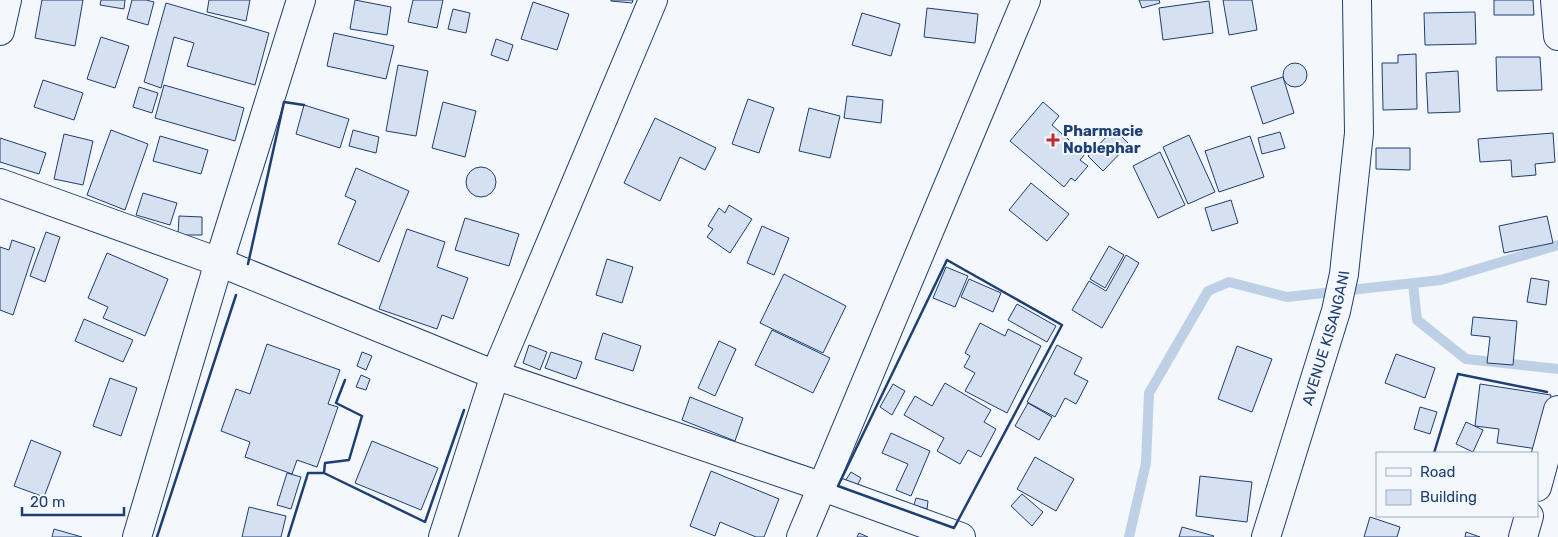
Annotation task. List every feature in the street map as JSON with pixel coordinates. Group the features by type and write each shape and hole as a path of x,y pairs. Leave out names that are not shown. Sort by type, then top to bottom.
{"street":[{"path":"0,31 7,0"},
{"path":"137,537 219,262 301,0"},
{"path":"443,537 496,375 653,0"},
{"path":"801,537 1026,0"},
{"name":"AVENUE KISANGANI","path":"1266,537 1336,310 1344,274 1359,133 1357,0"},
{"path":"1555,0 1558,36"},
{"path":"0,184 219,262 496,375 823,487 960,537"},
{"path":"1538,483 1558,410"},
{"path":"1523,537 1529,517"}],"building":[{"path":"42,0 83,0 75,46 35,38"},
{"path":"101,0 125,0 124,9 100,5"},
{"path":"132,0 154,2 148,25 127,19"},
{"path":"209,0 250,0 246,21 207,12"},
{"path":"355,0 391,7 387,35 350,29"},
{"path":"413,0 443,0 437,28 408,22"},
{"path":"611,0 633,0 632,3"},
{"path":"1139,0 1159,0 1160,3 1142,8"},
{"path":"1223,0 1252,0 1257,30 1229,35"},
{"path":"1494,0 1533,0 1534,15 1494,15"},
{"path":"1209,1 1213,33 1163,40 1159,8"},
{"path":"533,2 569,14 557,50 521,39"},
{"path":"166,3 269,33 255,85 187,66 194,43 174,37 161,88 144,82"},
{"path":"927,8 978,14 975,43 924,37"},
{"path":"453,9 470,13 466,33 448,29"},
{"path":"1475,12 1476,44 1425,45 1424,13"},
{"path":"862,13 900,24 891,56 852,45"},
{"path":"334,33 394,46 386,79 327,66"},
{"path":"101,37 129,46 115,88 87,79"},
{"path":"496,39 513,45 508,61 491,55"},
{"path":"1416,54 1417,109 1383,110 1382,63 1398,63 1398,55"},
{"path":"1496,57 1540,57 1542,90 1497,91"},
{"path":"1295,63 1300,64 1306,70 1306,80 1300,86 1295,87 1290,86 1284,80 1283,75 1284,70 1290,64"},
{"path":"398,65 428,71 416,136 386,131"},
{"path":"1458,71 1460,112 1428,113 1426,73"},
{"path":"1283,77 1294,113 1263,124 1251,87"},
{"path":"43,80 83,93 74,120 34,107"},
{"path":"164,85 244,108 235,141 155,118"},
{"path":"139,87 158,93 152,113 133,107"},
{"path":"847,96 883,100 881,123 844,118"},
{"path":"748,99 774,108 759,153 732,144"},
{"path":"443,102 476,111 465,157 432,148"},
{"path":"1043,102 1059,116 1052,125 1085,154 1080,160 1088,166 1075,181 1071,178 1064,187 1010,141"},
{"path":"304,105 349,119 340,148 296,134"},
{"path":"809,108 840,116 830,158 799,151"},
{"path":"655,118 716,148 705,170 680,157 660,201 624,183"},
{"path":"1114,129 1129,144 1103,171 1088,156"},
{"path":"111,130 148,144 125,210 87,195"},
{"path":"353,130 379,137 376,153 349,146"},
{"path":"1280,132 1285,148 1262,154 1258,138"},
{"path":"1553,133 1555,162 1535,164 1536,175 1512,177 1511,160 1480,162 1478,139"},
{"path":"64,134 93,141 83,185 54,179"},
{"path":"1189,135 1215,192 1188,204 1163,147"},
{"path":"160,136 208,150 201,174 153,161"},
{"path":"1250,136 1264,177 1219,192 1205,151"},
{"path":"0,138 46,153 39,174 0,162"},
{"path":"1376,148 1410,148 1410,170 1376,169"},
{"path":"1160,152 1185,205 1158,218 1133,166"},
{"path":"481,167 492,171 496,182 492,193 481,197 470,193 466,182 470,171"},
{"path":"356,168 409,191 379,262 338,244 356,201 345,196"},
{"path":"1031,183 1069,214 1047,241 1009,210"},
{"path":"143,193 177,203 170,225 136,215"},
{"path":"1231,200 1238,223 1212,231 1205,208"},
{"path":"729,205 752,219 730,253 707,237 713,229 708,226 719,208 725,213"},
{"path":"179,216 202,217 202,235 178,235"},
{"path":"1547,216 1553,243 1504,253 1499,226"},
{"path":"465,218 519,234 509,266 455,250"},
{"path":"762,226 789,238 774,275 747,263"},
{"path":"407,229 445,242 437,267 468,278 453,319 442,315 437,329 379,309"},
{"path":"46,232 60,237 45,282 30,276"},
{"path":"12,240 35,248 13,315 0,310 0,247 9,250"},
{"path":"1109,246 1124,255 1105,288 1090,279"},
{"path":"107,253 168,279 145,336 103,318 108,307 88,298"},
{"path":"1126,255 1139,263 1102,328 1072,310 1089,281 1106,291"},
{"path":"607,259 633,267 622,303 596,295"},
{"path":"946,267 968,276 955,307 933,298"},
{"path":"784,274 846,306 823,353 760,323"},
{"path":"1531,278 1549,281 1546,305 1527,302"},
{"path":"969,279 1001,293 993,312 961,297"},
{"path":"1017,304 1056,326 1047,342 1008,320"},
{"path":"1473,317 1517,321 1513,365 1487,363 1490,337 1471,335"},
{"path":"84,319 133,340 123,362 75,341"},
{"path":"980,323 1005,336 1008,329 1041,346 1007,413 965,391 975,373 964,367 970,356 965,353"},
{"path":"772,330 830,358 813,393 755,365"},
{"path":"603,333 641,346 633,371 595,359"},
{"path":"719,341 736,349 715,396 698,388"},
{"path":"267,344 340,370 328,404 338,407 317,467 297,460 292,474 245,457 250,442 221,431 236,389 250,394"},
{"path":"529,345 547,352 540,370 523,363"},
{"path":"1057,345 1082,358 1074,374 1088,381 1076,404 1065,398 1055,417 1027,402"},
{"path":"1237,346 1272,359 1252,412 1218,399"},
{"path":"362,352 372,356 366,370 357,366"},
{"path":"551,352 582,362 576,379 545,368"},
{"path":"1396,354 1435,368 1425,398 1385,383"},
{"path":"361,375 370,379 366,390 356,387"},
{"path":"110,378 137,388 121,436 93,426"},
{"path":"945,383 991,410 984,422 996,429 981,457 968,450 960,464 937,451 944,438 904,415 915,396 932,406"},
{"path":"893,384 905,391 892,415 880,407"},
{"path":"1480,384 1551,395 1544,450 1497,443 1499,429 1475,426"},
{"path":"690,397 743,418 735,441 682,420"},
{"path":"1028,403 1052,417 1039,440 1015,426"},
{"path":"1420,407 1437,412 1430,434 1414,429"},
{"path":"1466,422 1483,430 1473,452 1456,444"},
{"path":"891,433 930,451 911,496 896,490 908,464 882,453"},
{"path":"31,440 61,452 44,497 14,486"},
{"path":"372,441 438,468 421,510 355,483"},
{"path":"1035,457 1074,479 1056,511 1017,489"},
{"path":"711,471 779,499 764,537 756,537 720,522 715,536 690,526"},
{"path":"851,472 861,478 855,490 844,483"},
{"path":"287,473 301,477 291,509 277,505"},
{"path":"1200,476 1252,482 1247,522 1196,516"},
{"path":"1022,494 1043,512 1032,526 1011,506"},
{"path":"916,498 928,501 927,509 914,505"},
{"path":"249,507 286,516 281,537 242,537"},
{"path":"1370,517 1400,527 1397,537 1364,537"},
{"path":"1182,527 1214,536 1179,537"},
{"path":"54,529 82,537 52,537"},
{"path":"1466,532 1480,537 1465,537"},
{"path":"859,533 868,537 857,537"}],"waterway":[{"path":"1129,537 1146,463 1149,393 1208,291 1229,282 1287,297 1441,280 1558,245"},
{"path":"1413,284 1417,320 1466,359 1558,369"}],"wall":[{"path":"248,264 284,102 304,105"},
{"path":"947,260 1062,325 954,528 838,486 947,260"},
{"path":"157,537 236,295"},
{"path":"1434,452 1458,374 1547,392"},
{"path":"345,380 336,403 362,416 349,460 325,463 324,473 425,522 464,410"},
{"path":"288,537 308,473 324,473"}],"place":[{"name":"Pharmacie Noblephar","path":"1053,140"}]}
